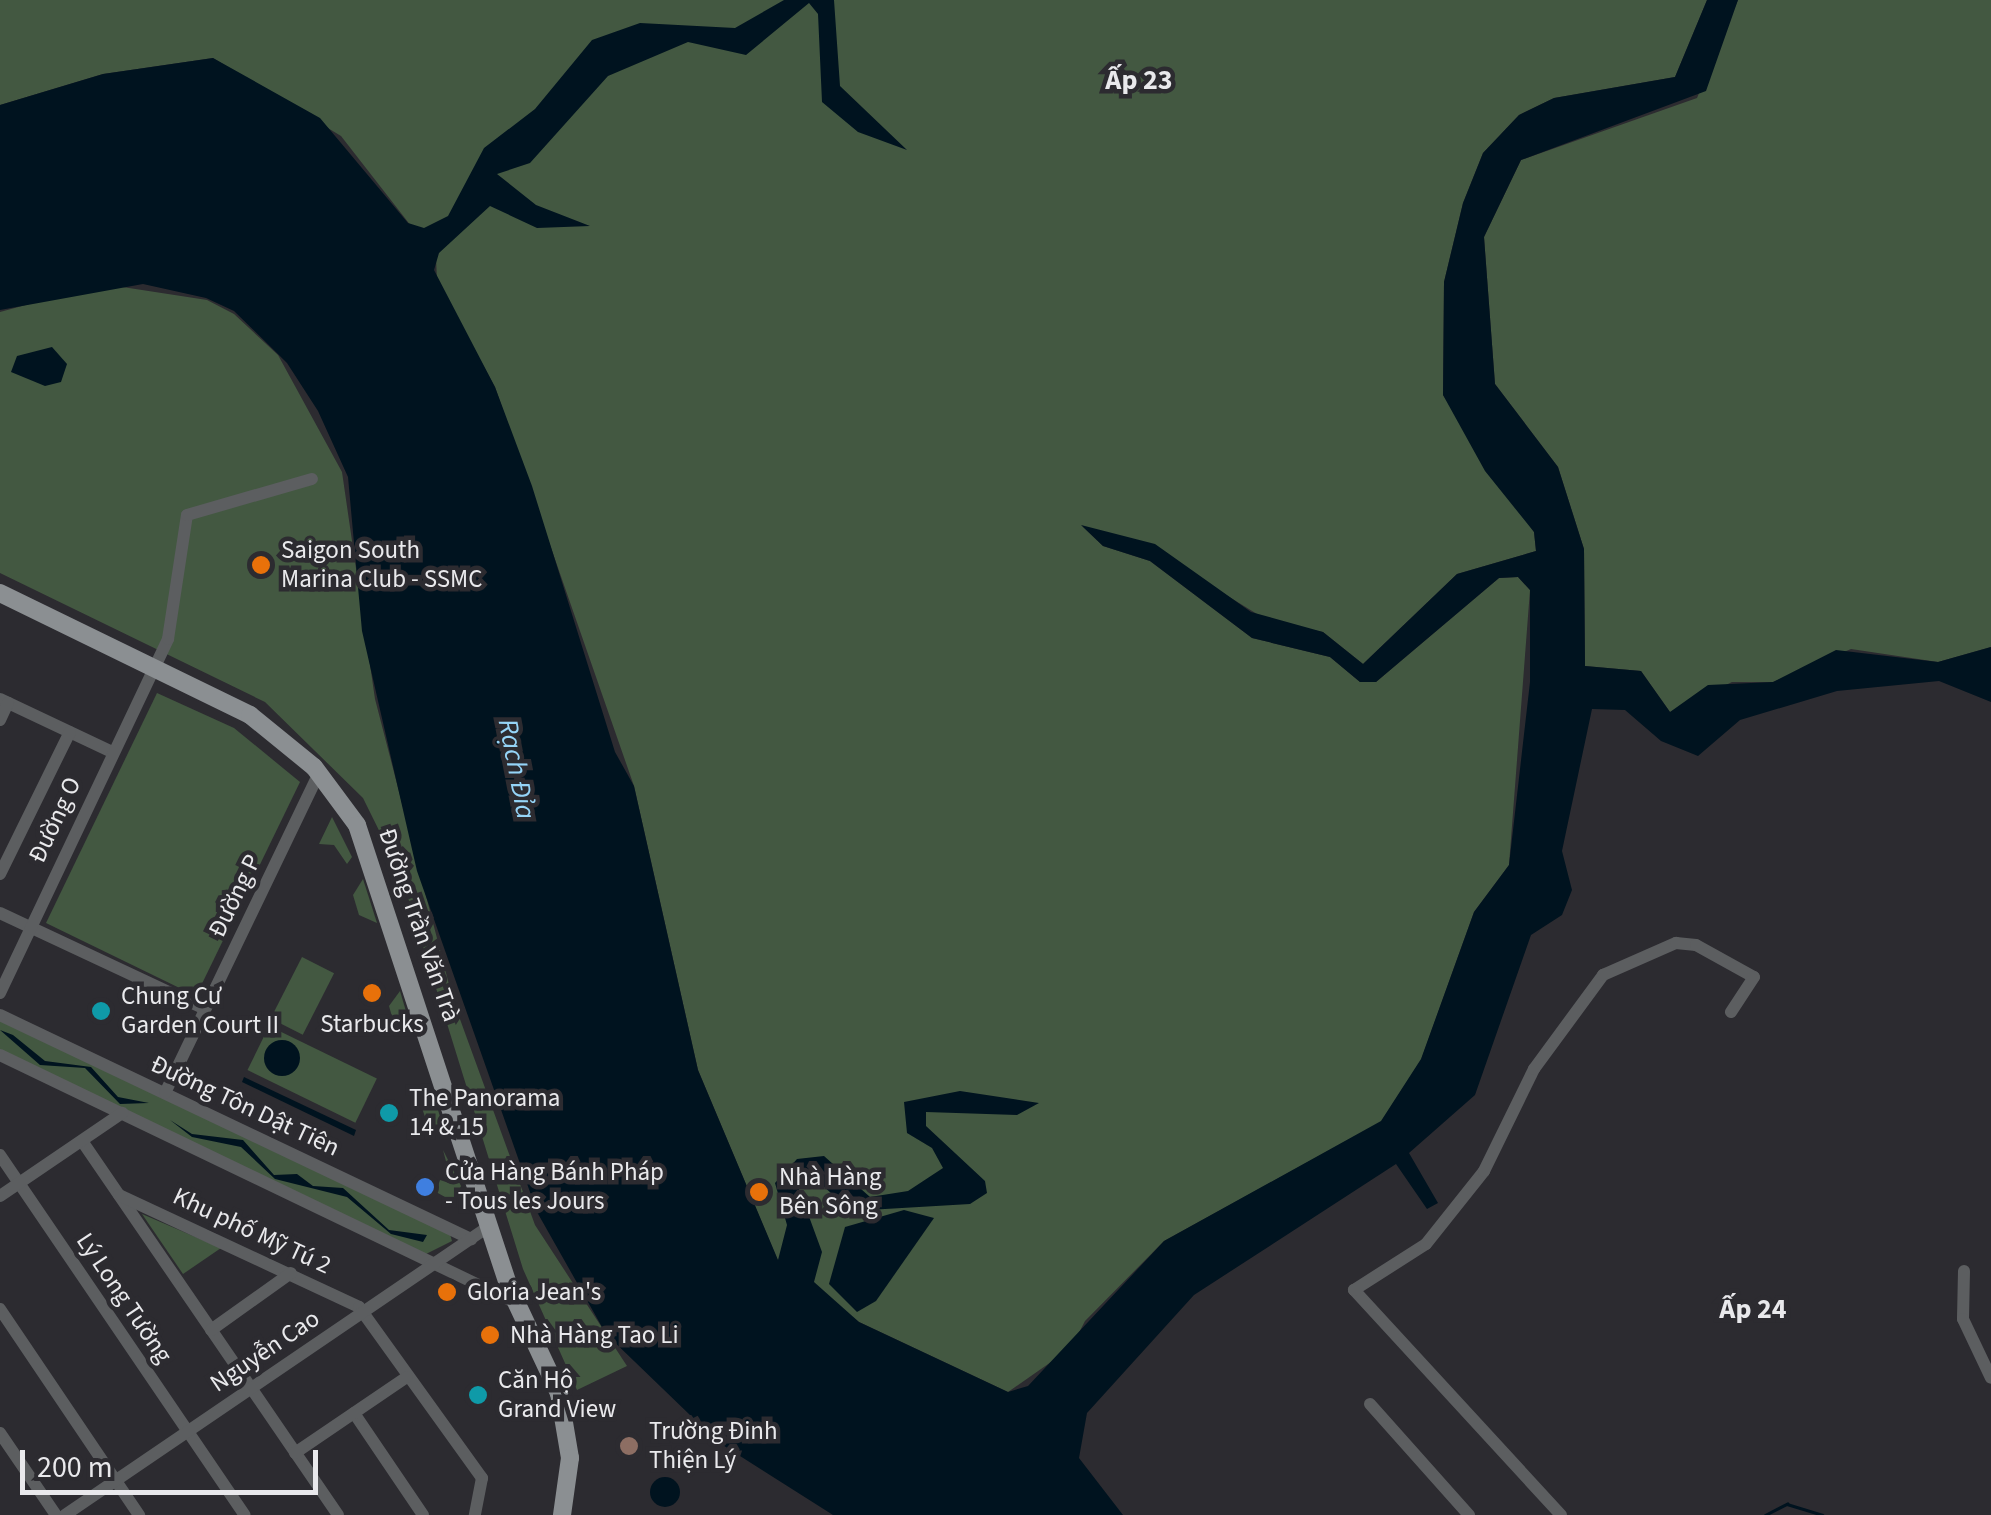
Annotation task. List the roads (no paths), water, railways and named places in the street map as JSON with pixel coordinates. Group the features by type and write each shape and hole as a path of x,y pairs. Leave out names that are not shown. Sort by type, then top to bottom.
{"main road":[{"name":"Đường Trần Văn Trà","path":"0,593 250,715 320,773 379,870 516,1304 564,1411 562,1515"}],"street":[{"name":"Đường O","path":"0,993 168,639 189,512 312,480"},
{"path":"0,720 4,700 112,752"},
{"path":"0,874 70,732"},
{"name":"Đường P","path":"164,1093 320,773"},
{"path":"0,914 205,1010"},
{"path":"1561,1515 1354,1290 1426,1244 1484,1171 1534,1068 1603,976 1676,943 1696,945 1754,977 1731,1012"},
{"name":"Đường Tôn Dật Tiên","path":"0,1015 470,1238"},
{"path":"0,1055 516,1304"},
{"path":"0,1196 122,1113"},
{"name":"Khu phố Mỹ Tú 2","path":"82,1141 338,1515"},
{"name":"Lý Long Tường","path":"0,1155 245,1515"},
{"name":"Khu phố Mỹ Tú 2","path":"119,1195 291,1273 363,1312"},
{"name":"Nguyễn Cao","path":"65,1515 491,1225"},
{"path":"1964,1271 1963,1320 1991,1378"},
{"path":"211,1330 291,1273"},
{"path":"0,1309 140,1515"},
{"path":"363,1312 482,1478 475,1515"},
{"path":"295,1453 408,1377"},
{"path":"1370,1404 1469,1515"},
{"path":"354,1413 423,1515"},
{"path":"0,1433 56,1515"}],"water":[{"name":"Rạch Đỉa","path":"784,0 834,0 840,86 907,150 858,132 822,102 818,14 809,3 746,55 688,42 608,76 530,163 497,174 536,205 590,226 537,228 490,206 439,253 434,270 495,387 532,486 615,752 634,786 698,1070 778,1260 787,1225 775,1183 797,1159 824,1156 870,1197 908,1191 943,1168 932,1148 907,1133 904,1102 960,1091 1039,1103 1017,1115 926,1112 926,1126 985,1181 987,1193 970,1204 851,1211 822,1185 796,1181 822,1252 814,1282 859,1322 1008,1392 1028,1386 1164,1241 1381,1121 1421,1059 1474,912 1509,865 1530,682 1530,590 1518,577 1499,578 1376,682 1360,682 1330,657 1252,638 1150,561 1103,546 1081,525 1155,544 1251,612 1323,632 1363,664 1457,574 1536,551 1534,532 1485,471 1443,395 1444,282 1463,203 1483,153 1519,115 1554,98 1675,77 1707,0 1738,0 1706,91 1521,160 1484,237 1495,384 1558,467 1584,549 1585,666 1641,671 1670,712 1708,685 1773,682 1836,650 1938,662 1991,647 1991,702 1939,681 1837,691 1740,720 1698,756 1661,741 1625,710 1592,709 1562,851 1572,890 1562,915 1531,935 1475,1095 1409,1153 1438,1203 1427,1209 1396,1164 1194,1295 1087,1413 1079,1458 1123,1515 833,1515 718,1442 606,1334 537,1212 417,871 362,631 348,477 318,411 287,363 234,311 206,298 143,284 0,310 0,105 103,74 213,58 320,118 408,223 424,228 448,216 484,148 535,109 592,40 640,23 735,28"},
{"path":"52,347 67,364 61,382 45,386 11,372 17,356"},
{"path":"0,1030 13,1035 45,1061 91,1067 118,1097 149,1103 120,1104 85,1068 40,1065"},
{"path":"282,1040 295,1045 300,1058 295,1071 282,1076 269,1071 264,1058 269,1045"},
{"path":"244,1077 356,1130 354,1136 242,1082"},
{"path":"170,1120 192,1134 243,1140 274,1175 297,1174 313,1186 343,1188 389,1230 427,1235 423,1242 391,1234 347,1197 275,1179 241,1147 192,1137"},
{"path":"904,1210 934,1218 876,1301 857,1312 829,1284 845,1227"},
{"path":"665,1477 676,1481 680,1492 676,1503 665,1507 654,1503 650,1492 654,1481"}],"waterway":[{"path":"1765,1515 1787,1504 1822,1515"}],"place":[{"name":"Saigon South Marina Club - SSMC","path":"261,565"},
{"name":"Starbucks","path":"372,993"},
{"name":"Chung Cư Garden Court II","path":"101,1011"},
{"name":"The Panorama 14 & 15","path":"389,1113"},
{"name":"Cửa Hàng Bánh Pháp - Tous les Jours","path":"425,1187"},
{"name":"Nhà Hàng Bên Sông","path":"759,1192"},
{"name":"Gloria Jean's","path":"447,1292"},
{"name":"Nhà Hàng Tao Li","path":"490,1335"},
{"name":"Căn Hộ Grand View","path":"478,1395"},
{"name":"Trường Đinh Thiện Lý","path":"629,1446"}],"district":[{"name":"Ấp 23","path":"1139,80"},
{"name":"Ấp 24","path":"1753,1309"}]}
